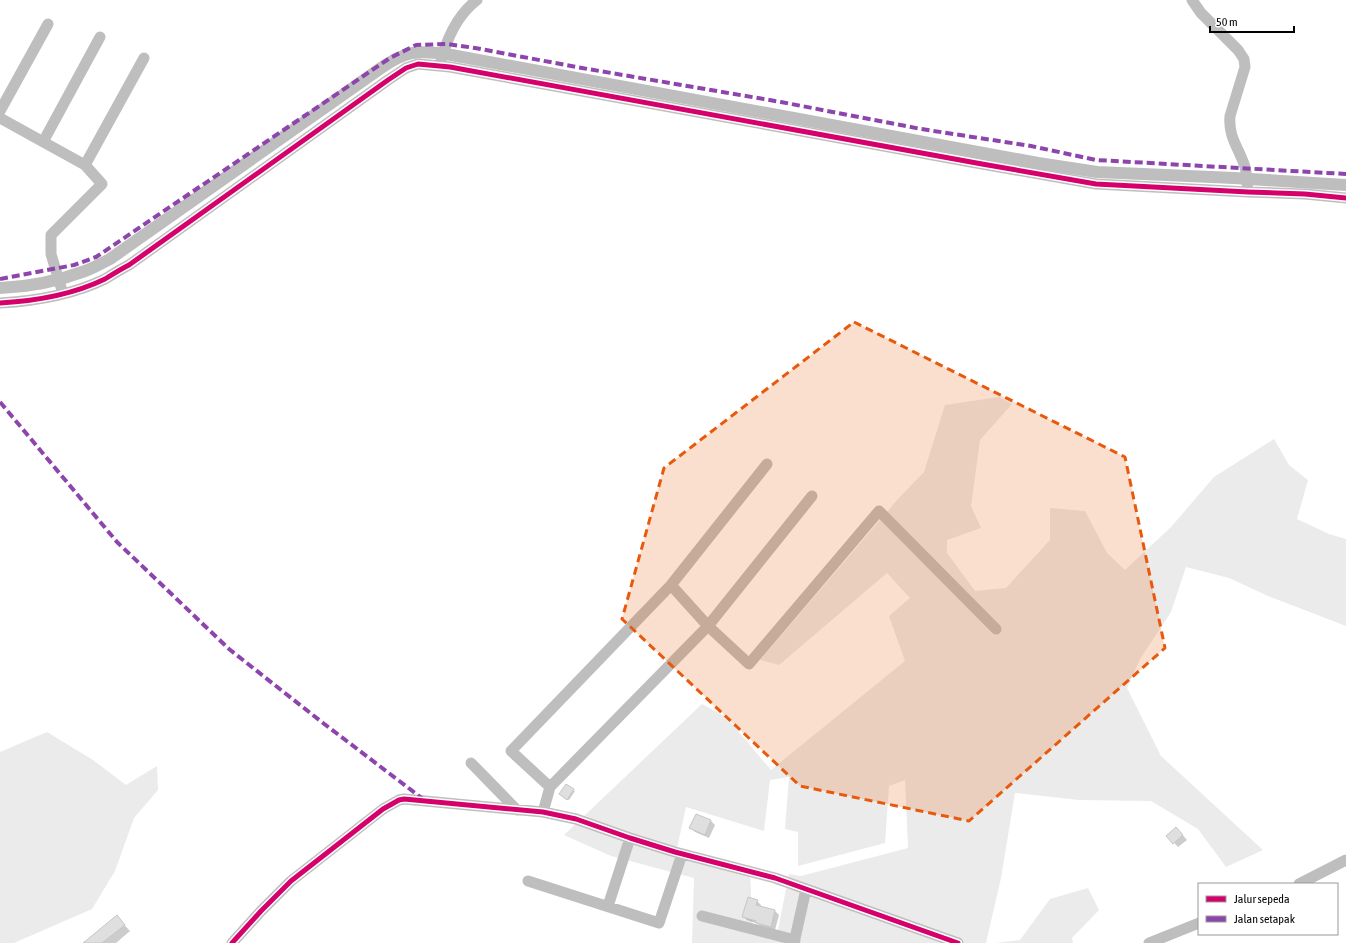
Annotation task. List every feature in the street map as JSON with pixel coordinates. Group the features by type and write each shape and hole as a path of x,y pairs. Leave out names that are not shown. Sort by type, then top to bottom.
{"street":[{"path":"441,62 446,46 459,17 477,0"},
{"path":"1192,0 1201,13 1238,50 1244,59 1245,67 1230,116 1230,131 1245,168 1247,183"},
{"path":"0,111 48,24"},
{"path":"43,142 100,37"},
{"path":"85,165 144,58"},
{"path":"0,303 39,300 60,285 94,284 129,264 402,71 418,64 441,62 1078,181 1110,185 1247,183 1305,194 1346,198"},
{"path":"0,118 85,165 102,184 50,235 51,254 60,285"},
{"path":"550,787 511,751 671,585 767,464"},
{"path":"542,812 550,787 708,626 812,496"},
{"path":"671,585 708,626 749,664 879,511 996,629"},
{"path":"471,763 518,810"},
{"path":"232,943 291,881 392,803 404,799 542,812 583,821 630,838 682,854 775,878 958,943"},
{"path":"608,906 630,838"},
{"path":"528,881 659,923 682,854"},
{"path":"1301,883 1346,860"},
{"path":"702,916 794,941 806,889"},
{"path":"1149,943 1162,940 1198,923"}],"highlighted area":[{"path":"854,322 1125,457 1165,648 969,821 800,786 622,619 664,468"}],"shaded area":[{"path":"999,397 1012,404 980,440 971,506 981,528 947,540 947,553 975,591 1006,588 1050,540 1050,508 1085,511 1107,553 1125,570 1171,527 1214,477 1274,439 1289,465 1308,480 1297,519 1329,534 1346,539 1346,626 1268,596 1229,578 1186,567 1171,612 1140,659 1127,688 1161,756 1263,850 1226,867 1198,829 1151,801 1079,800 1015,793 1001,878 986,943 692,943 694,878 611,856 564,835 702,704 726,717 771,770 905,661 889,616 910,598 887,573 779,665 760,660 898,499 924,472 945,405","holes":["789,777 785,829 798,832 798,866 885,843 889,786 905,780 908,848 801,876 789,874 776,940 753,935 750,872 676,853 686,807 764,831 770,780"]},
{"path":"47,732 93,760 126,785 157,766 158,790 134,818 115,871 92,909 14,943 0,943 0,752"},
{"path":"1088,888 1099,910 1072,938 1073,943 995,943 1020,940 1050,899"}],"building":[{"path":"566,784 574,789 567,800 559,794"},
{"path":"696,814 711,820 705,835 689,828"},
{"path":"1176,827 1183,835 1173,844 1166,836"},
{"path":"748,897 758,900 756,905 775,910 771,927 742,917"},
{"path":"117,915 125,925 102,943 83,943"}],"waterway":[{"path":"0,288 33,285 54,281 88,270 110,259 381,68 397,58 419,52 446,54 1038,163 1097,172 1346,185"}],"marked path":[{"path":"0,279 74,265 96,257 390,58 416,45 447,44 475,48 781,102 921,129 1031,146 1096,160 1346,174"},
{"path":"0,402 117,542 229,649 423,799"}],"cycle path":[{"path":"0,303 27,301 54,296 80,289 105,279 129,265 388,80 406,68 418,64 450,67 1096,184 1305,194 1346,198"},
{"path":"232,943 291,881 383,809 399,800 404,799 543,812 576,819 675,852 775,878 958,943"}]}
